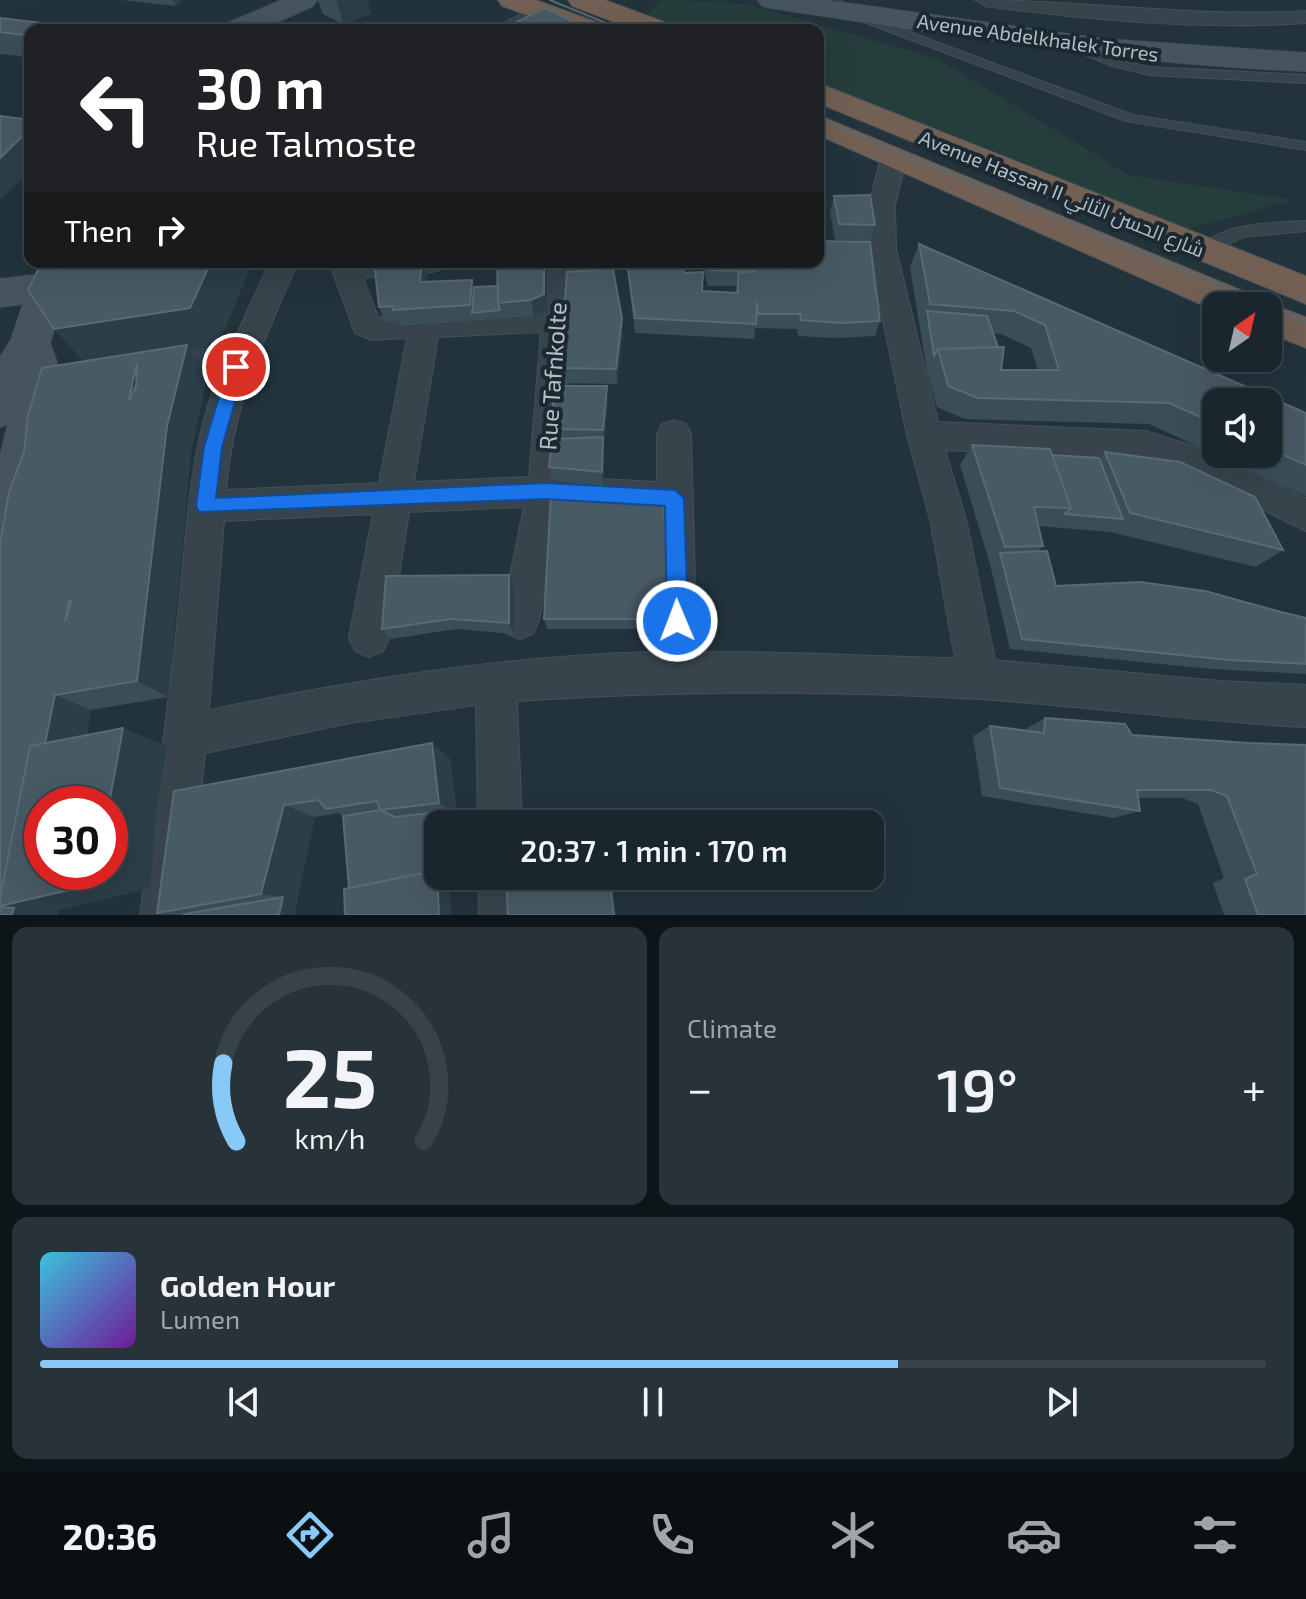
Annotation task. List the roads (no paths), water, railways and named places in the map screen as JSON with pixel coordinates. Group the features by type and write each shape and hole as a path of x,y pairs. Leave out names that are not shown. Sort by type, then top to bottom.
{"highway":[{"path":"511,0 577,24"},
{"path":"581,0 652,18"},
{"name":"Avenue Hassan II شارع الحسن الثاني","path":"824,94 1306,291"},
{"name":"Avenue Hassan II شارع الحسن الثاني","path":"824,127 1208,292"},
{"path":"1282,323 1306,333"}],"street":[{"path":"244,24 273,0"},
{"path":"249,24 304,0"},
{"name":"Avenue Abdelkhalek Torres","path":"771,0 843,3 1306,47"},
{"path":"985,0 1160,31 1306,17"},
{"path":"1136,0 1160,31"},
{"name":"Avenue Abdelkhalek Torres","path":"843,3 1067,44 1175,55 1306,62"},
{"path":"513,24 541,10"},
{"path":"894,157 882,205 866,249 948,519 979,679"},
{"path":"164,915 186,736 213,447 228,388 281,268"},
{"path":"346,268 366,325 377,330 555,320"},
{"name":"Rue Tafnkolte","path":"520,620 545,491 560,268"},
{"path":"0,293 54,275"},
{"path":"0,551 29,376 54,275"},
{"path":"369,638 424,329"},
{"path":"118,364 245,346"},
{"path":"674,434 677,621"},
{"path":"924,435 1145,445 1194,460 1306,515"},
{"path":"206,506 545,491 675,498"},
{"path":"186,736 350,702 496,682 653,672 979,679 1219,702 1306,706"},
{"path":"496,682 500,810"},
{"path":"502,890 503,915"}],"lane":[{"path":"843,3 1130,118 1306,146"},
{"path":"1067,44 1141,69 1306,79"},
{"path":"1202,251 1222,238 1249,228 1306,226"}],"tram line":[{"path":"550,0 608,24"},
{"path":"824,121 1306,321"}]}
